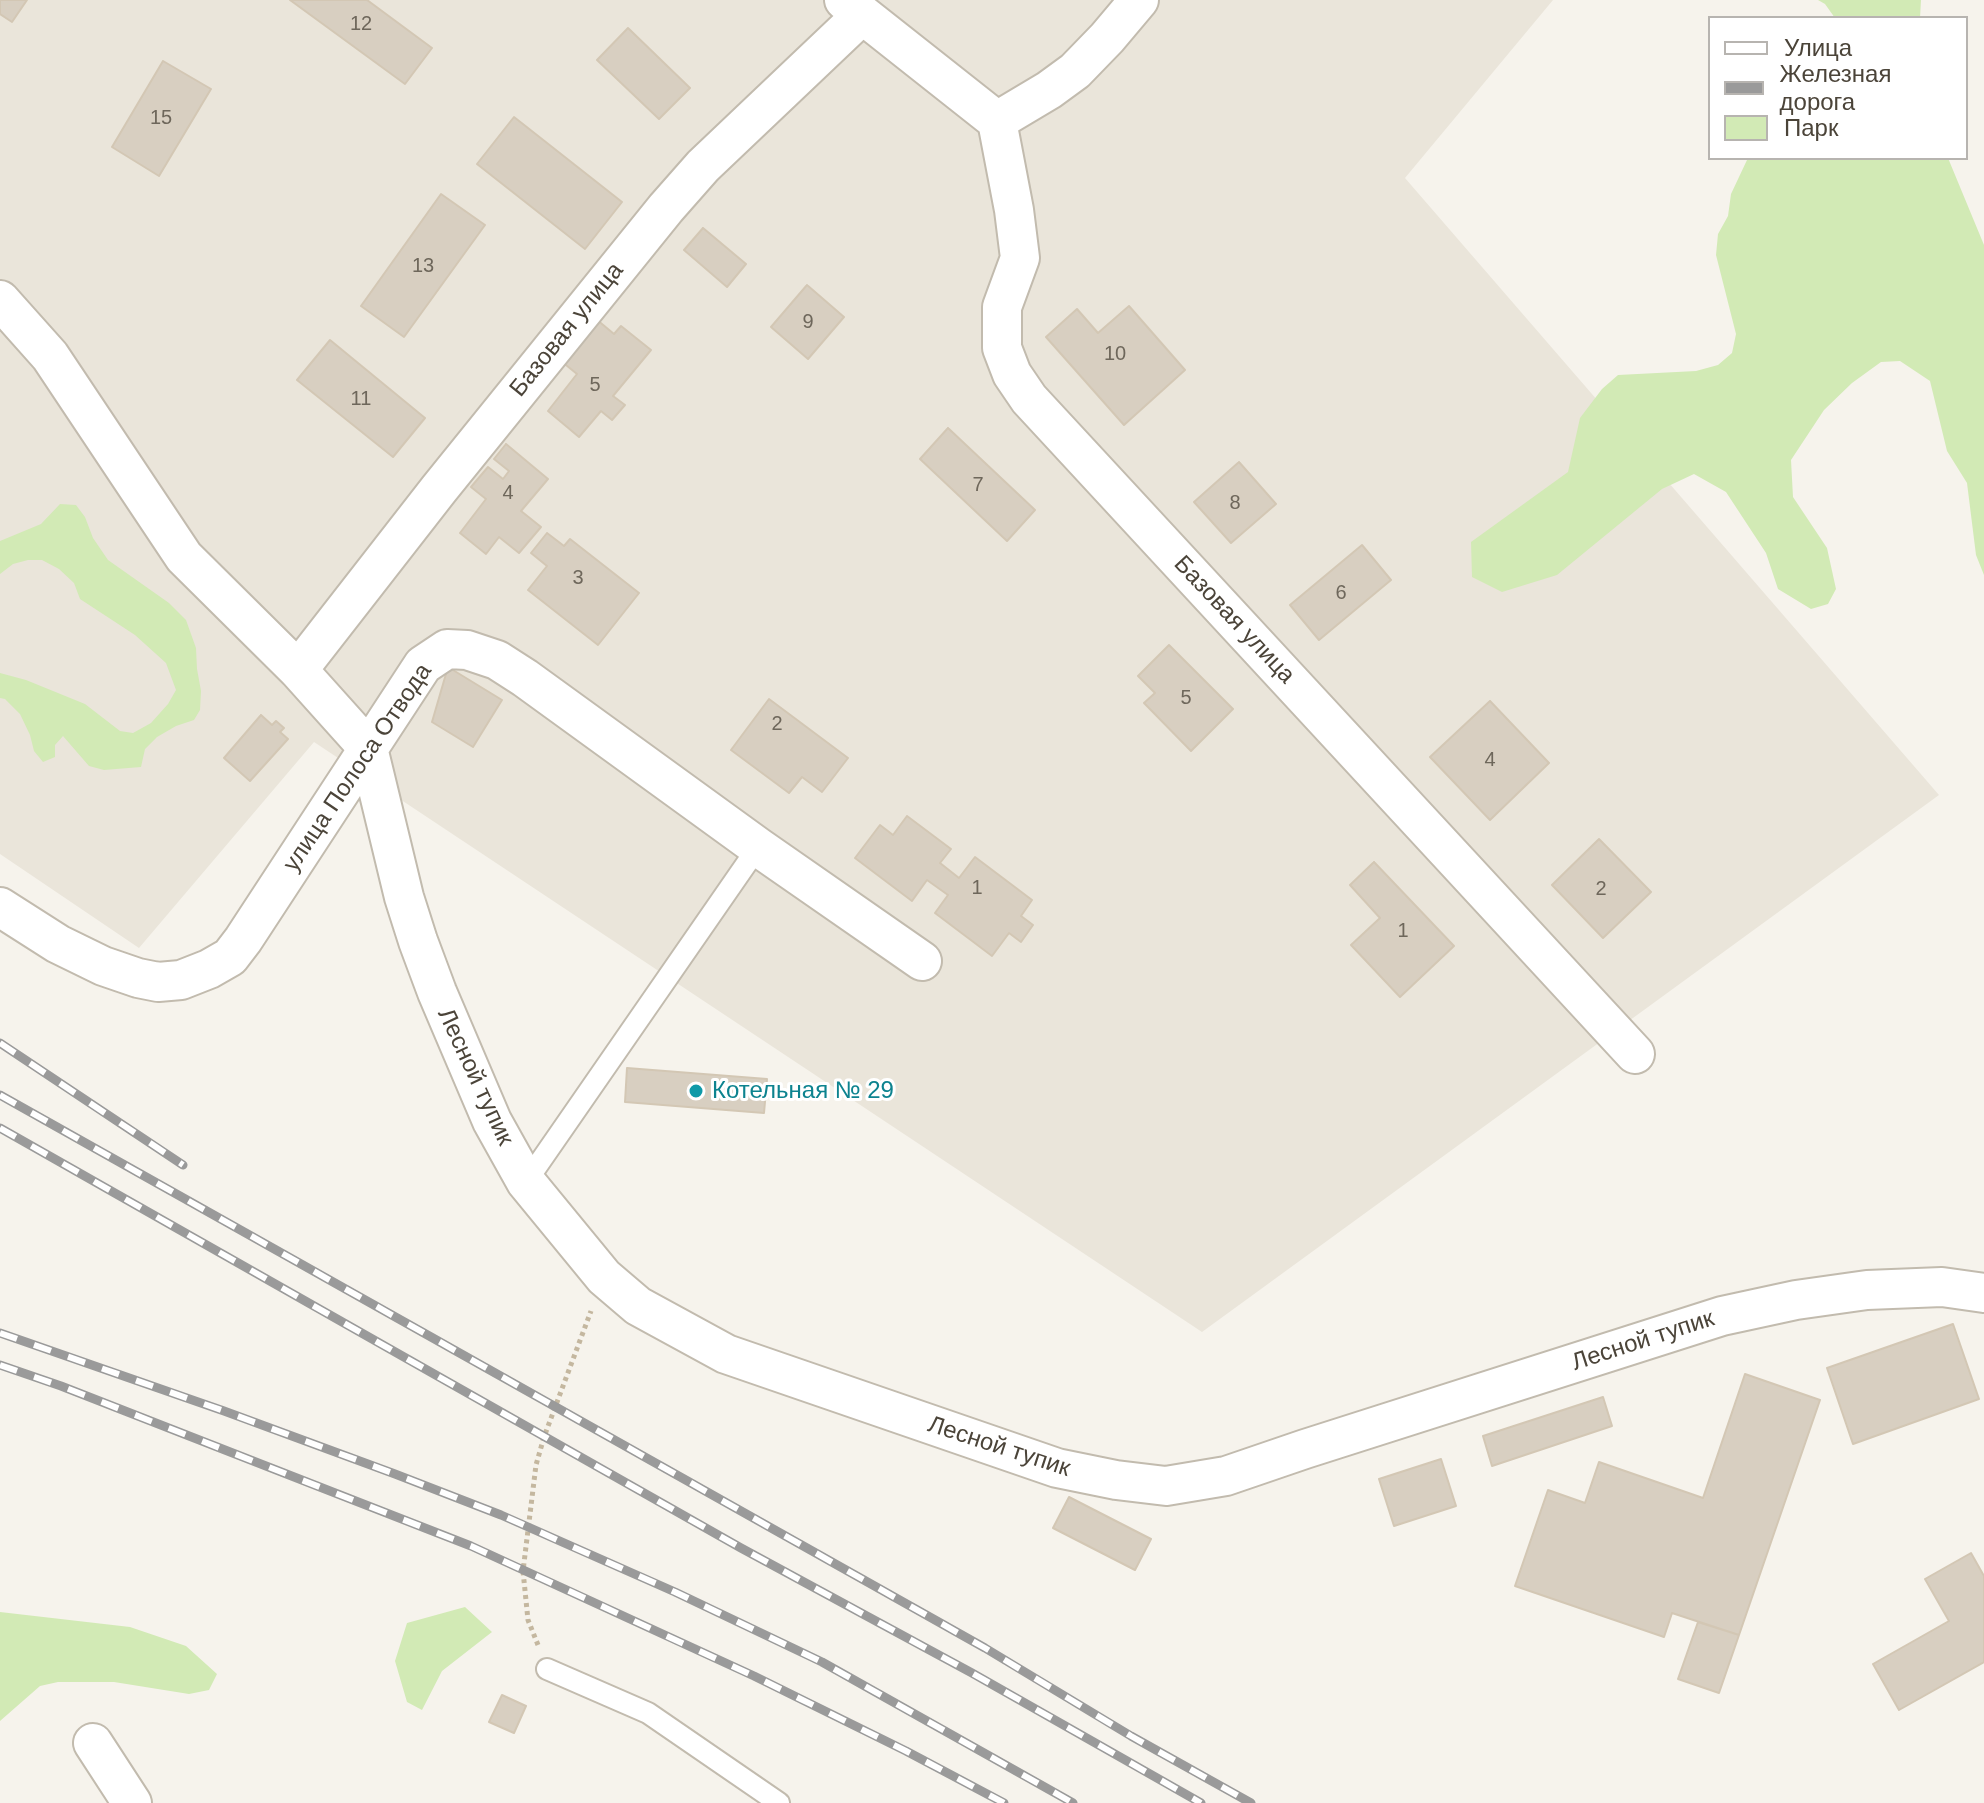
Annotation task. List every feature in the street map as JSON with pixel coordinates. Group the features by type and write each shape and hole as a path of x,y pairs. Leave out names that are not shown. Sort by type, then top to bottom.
{"street":[{"path":"997,121 1075,71 1139,0"},
{"name":"Базовая улица","path":"298,670 439,489 666,208 853,7 997,121 1020,258 1002,307 1002,348 1012,374 1029,399 1635,1054"},
{"path":"0,300 50,356 184,557 298,670 368,748"},
{"name":"улица Полоса Отвода","path":"0,907 58,944 103,966 138,978 158,982 181,980 209,969 230,957 243,940 423,665 447,649 467,650 497,660 525,678 922,961"},
{"name":"Лесной тупик","path":"368,748 404,897 418,941 492,1121 526,1182 604,1277 638,1306 726,1354 1057,1468 1166,1486 1226,1476 1722,1316 1796,1300 1867,1290 1942,1287 1984,1293"},
{"path":"93,1743 132,1803"}],"lane":[{"path":"526,1182 758,847"},
{"path":"547,1669 648,1713 779,1803"}],"path":[{"path":"547,1669 528,1620 523,1571 536,1465 604,1277"}],"shaded area":[{"path":"0,0 1553,0 1405,178 1939,795 1202,1332 314,742 139,948 0,854"}],"green space":[{"path":"1818,0 1921,0 1920,16 1834,16"},
{"path":"1747,160 1949,160 1984,245 1984,575 1976,555 1967,483 1947,451 1930,381 1900,361 1881,362 1852,383 1824,410 1791,460 1793,497 1827,548 1836,589 1828,604 1811,609 1778,589 1766,553 1726,492 1694,474 1662,489 1557,575 1502,592 1472,577 1471,542 1568,472 1580,418 1602,389 1618,375 1696,371 1718,365 1732,353 1736,334 1716,255 1718,234 1728,216 1731,194"},
{"path":"60,504 76,505 108,560 169,603 186,620 196,648 200,710 194,720 157,737 145,749 141,767 104,770 89,766 63,736 55,745 55,757 43,762 34,751 20,714 0,698 0,673 85,704 120,731 133,733 151,723 176,690 166,663 135,635 80,599 74,583 59,569 42,560 28,560 13,564 0,574 0,541 41,524"},
{"path":"465,1607 492,1632 442,1671 422,1710 407,1702 395,1661 407,1623"},
{"path":"0,1612 130,1627 186,1646 217,1674 209,1690 189,1694 114,1682 58,1682 40,1686 0,1721"}],"building":[{"path":"0,0 27,0 12,22 0,14"},
{"path":"290,0 367,0 432,48 405,84"},
{"path":"628,28 690,88 659,119 597,60"},
{"path":"163,61 211,89 159,176 112,147"},
{"path":"514,117 622,202 585,249 477,164"},
{"path":"441,194 485,225 404,337 361,306"},
{"path":"703,228 746,264 727,287 684,250"},
{"path":"807,285 844,317 808,359 771,327"},
{"path":"1129,306 1185,370 1124,425 1046,337 1077,309 1098,333"},
{"path":"590,314 614,334 621,326 651,350 613,396 625,405 612,420 601,411 579,437 548,411 577,374 555,356"},
{"path":"330,340 425,418 393,457 297,380"},
{"path":"948,428 1035,510 1007,541 920,459"},
{"path":"506,444 548,479 521,511 541,527 519,553 499,537 486,554 460,533 486,499 471,487 488,467 503,479 509,471 494,459"},
{"path":"1239,462 1276,504 1231,543 1194,502"},
{"path":"547,533 564,546 570,539 639,593 598,645 528,590 547,566 531,553"},
{"path":"1362,545 1391,580 1319,640 1290,605"},
{"path":"1169,645 1233,709 1191,751 1144,703 1155,693 1138,676"},
{"path":"448,667 502,700 473,747 432,722"},
{"path":"769,699 848,758 822,792 802,777 789,793 731,750"},
{"path":"1490,701 1549,763 1490,820 1430,757"},
{"path":"261,715 272,725 276,721 284,728 280,732 288,739 250,781 224,758"},
{"path":"907,816 951,849 940,863 959,878 975,857 1032,900 1021,916 1033,925 1021,942 1009,933 992,956 935,913 948,895 927,880 912,901 855,858 880,825 893,835"},
{"path":"1599,839 1651,892 1603,938 1552,885"},
{"path":"1374,862 1454,946 1400,997 1351,945 1380,918 1350,885"},
{"name":"Котельная № 29","path":"627,1068 767,1079 764,1113 625,1102"},
{"path":"1953,1324 1979,1399 1853,1444 1827,1368"},
{"path":"1745,1374 1820,1400 1739,1635 1672,1613 1664,1637 1515,1586 1548,1490 1585,1503 1599,1462 1703,1498"},
{"path":"1603,1397 1612,1426 1492,1466 1483,1436"},
{"path":"1441,1459 1456,1506 1394,1526 1379,1479"},
{"path":"1069,1497 1151,1539 1135,1570 1053,1528"},
{"path":"1971,1553 1984,1576 1984,1662 1899,1710 1873,1664 1949,1621 1925,1579"},
{"path":"1698,1622 1739,1635 1719,1693 1678,1679"},
{"path":"502,1695 526,1706 514,1733 489,1722"}],"railway":[{"path":"0,1043 183,1165"},
{"path":"0,1095 985,1648 1131,1736 1251,1803"},
{"path":"0,1128 741,1548 972,1673 1201,1803"},
{"path":"0,1333 224,1411 501,1515 675,1592 822,1662 1073,1803"},
{"path":"0,1365 471,1546 754,1676 1004,1803"}],"place":[{"name":"Котельная № 29","path":"696,1091"}]}
